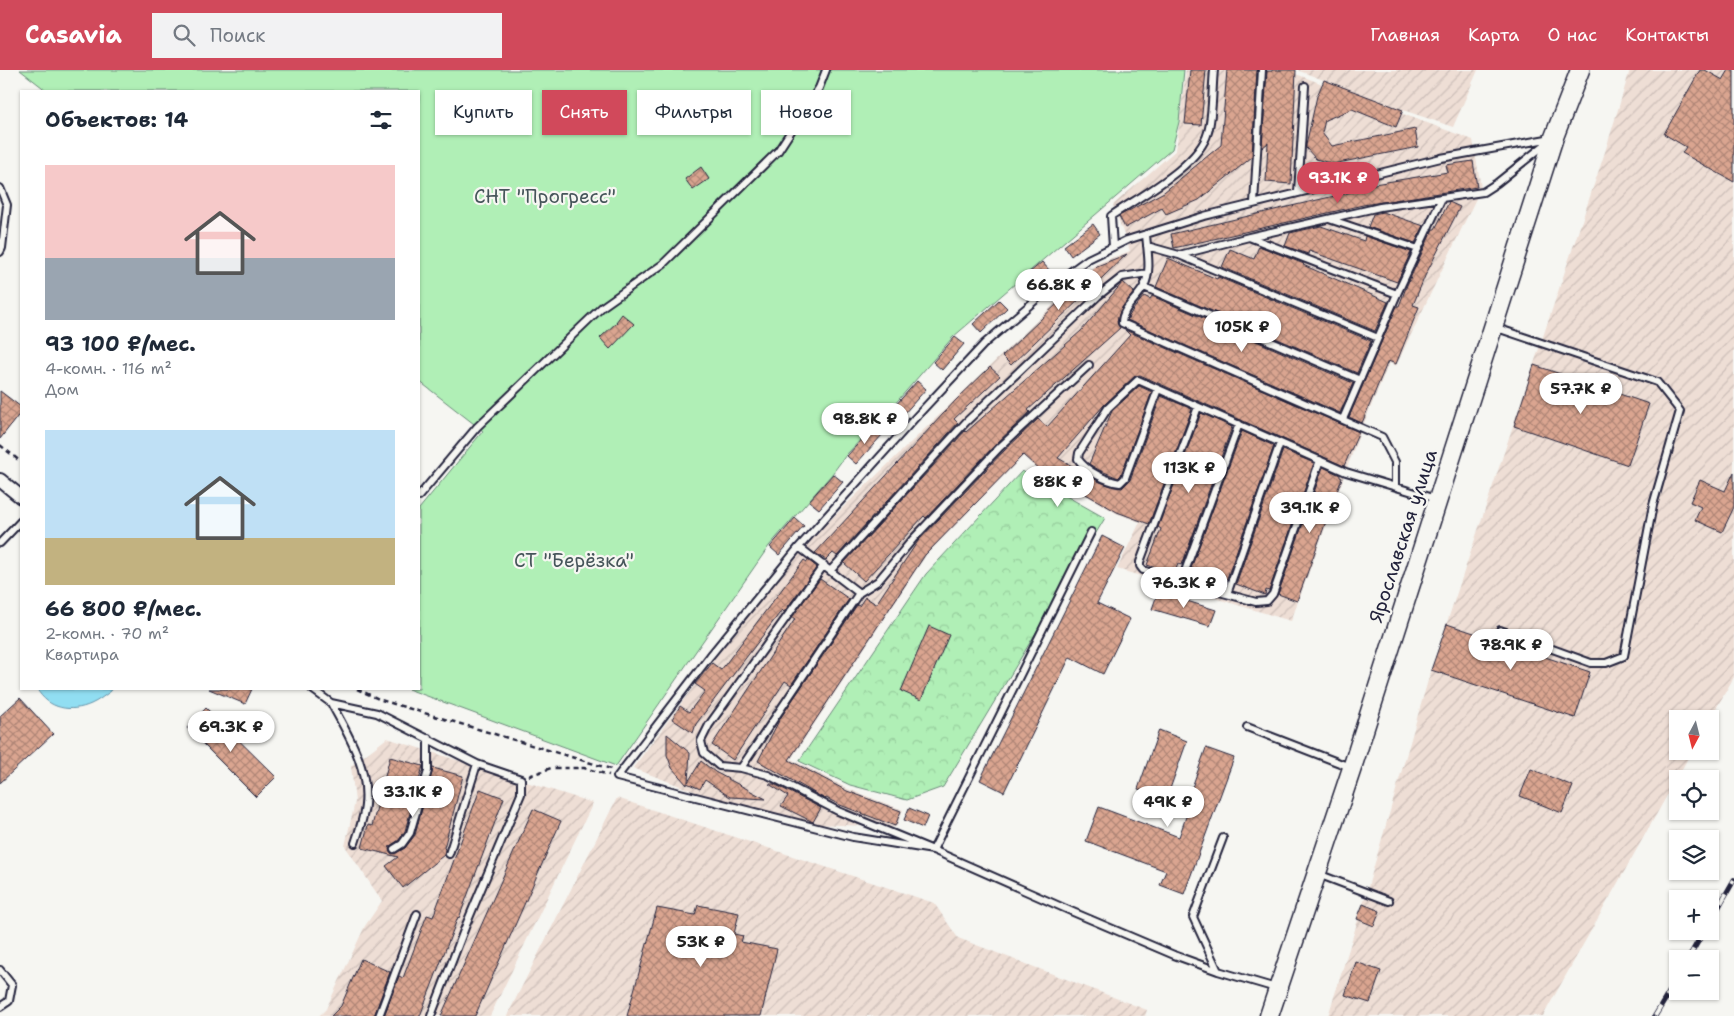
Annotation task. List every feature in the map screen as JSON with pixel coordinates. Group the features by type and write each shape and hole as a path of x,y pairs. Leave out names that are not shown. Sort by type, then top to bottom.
{"main road":[{"name":"Ярославская улица","path":"1269,1016 1352,768 1554,138 1580,70"}],"street":[{"path":"0,480 20,493"}],"lane":[{"path":"420,495 478,427 595,313 663,264 778,151 819,88 826,70"},
{"path":"1114,247 1110,216 1173,174 1190,160 1203,145 1209,130 1214,70"},
{"path":"1254,203 1262,70"},
{"path":"1298,192 1305,86"},
{"path":"933,850 853,837 620,775 710,656 800,546 985,343 1088,258 1146,234 1254,203 1441,158 1554,138"},
{"path":"1179,255 1380,207 1483,192 1554,138"},
{"path":"0,188 7,205 0,252"},
{"path":"1343,419 1397,294 1442,198"},
{"path":"1329,219 1418,249"},
{"path":"1146,234 1148,272 1144,287 1125,310 1122,323 1382,437 1395,462 1394,486"},
{"path":"1249,237 1397,294"},
{"path":"1147,246 1179,255 1378,338"},
{"path":"831,570 966,422 1098,296 1122,277 1148,272"},
{"path":"1144,287 1360,380"},
{"path":"1493,327 1657,382 1680,411 1653,505 1624,656 1606,662 1591,663 1500,630"},
{"path":"741,768 859,593 878,582 912,539 1000,447 1089,364"},
{"path":"1158,389 1124,478 1120,483 1113,482 1083,466 1078,459 1079,453 1108,408 1138,380 1346,472 1438,499"},
{"path":"1198,407 1140,562 1143,570 1256,602 1267,601 1273,594 1320,460"},
{"path":"1181,582 1239,424"},
{"path":"1227,594 1280,443"},
{"path":"0,543 20,522"},
{"path":"933,850 1092,532"},
{"path":"800,546 859,593"},
{"path":"824,565 709,724 702,741 704,753 719,766 741,768 768,775 838,811 933,850 1174,955 1218,971 1278,989"},
{"path":"313,690 331,702 377,713 476,764 521,779 521,794 466,925 431,1016"},
{"path":"331,702 355,749 365,774 365,805 356,843"},
{"path":"1247,727 1352,768"},
{"path":"394,849 402,844 410,832 428,771 428,738"},
{"path":"449,854 476,764"},
{"path":"1218,971 1193,917 1223,838"},
{"path":"1316,873 1389,901"},
{"path":"379,1016 417,914"},
{"path":"0,970 12,984 9,1001 0,1007"}],"path":[{"path":"0,445 20,461"},
{"path":"359,690 381,700 620,775"},
{"path":"521,779 551,768 584,768 620,775"}],"shaded area":[{"path":"1186,70 1285,70 1473,140 1481,188 1396,366 1389,363 1359,435 1291,621 1117,569 1140,522 1116,513 1047,472 1044,475 1023,456 926,555 791,759 848,789 903,810 896,827 812,824 696,792 633,768 800,549 1096,264 1130,251 1113,205 1176,150"},
{"path":"1297,70 1478,70 1453,127"},
{"path":"1630,70 1734,70 1734,677 1715,710 1669,710 1669,760 1687,760 1681,770 1669,770 1669,792 1543,1016 1328,1016 1363,904 1431,670 1605,152"},
{"path":"387,738 593,803 490,1016 319,1016 326,1009 365,926 382,901 345,846 355,802 351,766"},
{"path":"617,798 934,903 958,938 1147,1010 1145,1016 507,1016"}],"green space":[{"name":"СТ \"Берёзка\"","path":"20,70 1184,70 1179,122 1172,149 953,337 893,406 846,455 832,474 769,546 616,766 411,690 420,690 420,508 483,431 420,382 420,90 46,90"},
{"path":"1022,471 1105,518 943,787 907,800 850,785 799,761 926,574"}],"water":[{"path":"38,690 112,690 91,704 76,708 54,705 42,696"}],"building":[{"path":"1190,70 1206,70 1201,125 1185,124"},
{"path":"1227,70 1257,70 1252,157 1199,200 1166,214 1162,208 1125,228 1119,216 1164,192 1221,145"},
{"path":"1296,70 1291,184 1266,182 1268,143 1262,148 1267,71"},
{"path":"1700,70 1705,70 1723,80 1729,70 1734,70 1734,182 1682,153 1686,147 1664,134"},
{"path":"1324,80 1403,110 1396,127 1352,109 1325,120 1322,133 1332,146 1415,129 1418,147 1333,164 1316,159 1306,148 1306,145 1317,96"},
{"path":"1473,161 1477,187 1363,205 1174,248 1171,234 1369,188 1368,185 1448,172 1446,165"},
{"path":"701,167 709,179 693,190 685,179"},
{"path":"1449,202 1460,207 1425,276 1413,305 1419,307 1396,364 1388,361 1362,423 1349,417 1397,306 1399,306 1433,229 1435,229"},
{"path":"1383,212 1424,226 1415,243 1368,227 1373,214"},
{"path":"1093,224 1100,234 1071,256 1064,246"},
{"path":"1321,226 1364,241 1365,236 1411,252 1397,282 1309,251 1308,254 1285,246 1290,233"},
{"path":"1259,246 1388,302 1375,331 1222,267 1230,249 1254,259"},
{"path":"1127,254 1011,365 1002,356 1097,266"},
{"path":"1168,258 1371,341 1357,373 1156,287"},
{"path":"1042,262 1050,271 1025,292 1017,283"},
{"path":"1123,282 1134,292 1120,311 1117,322 1120,328 1028,410 1030,412 996,444 926,518 924,516 864,581 844,563 965,431 1081,331"},
{"path":"1144,296 1150,299 1152,296 1353,383 1340,413 1127,320"},
{"path":"999,300 1007,308 981,333 973,324"},
{"path":"622,314 634,324 610,349 600,338 617,322"},
{"path":"1125,330 1359,432 1344,466 1140,375 1135,376 1104,405 1058,458 1100,482 1122,488 1130,480 1161,396 1192,409 1149,524 1117,512 1046,471 1044,474 1023,455 925,555 789,760 847,791 901,811 895,826 825,799 758,761 781,717 857,605 859,606 865,597 876,604 918,541 1004,451 1038,419 1047,427 1130,335"},
{"path":"955,337 964,344 942,370 933,362"},
{"path":"1534,365 1649,404 1628,465 1514,426"},
{"path":"990,367 1000,376 954,419 958,423 837,556 833,553 826,560 815,553 955,401"},
{"path":"917,381 926,389 903,415 894,407"},
{"path":"1139,386 1152,392 1121,475 1118,478 1089,464 1112,411"},
{"path":"0,391 20,406 20,413 0,439"},
{"path":"1201,413 1232,427 1182,565 1178,564 1174,574 1147,565 1161,529 1158,527"},
{"path":"874,426 883,434 856,464 847,456"},
{"path":"1242,431 1274,446 1226,581 1191,568"},
{"path":"1283,450 1314,463 1269,591 1266,590 1265,595 1236,584"},
{"path":"1323,467 1340,475 1342,478 1297,601 1278,594"},
{"path":"1734,472 1734,507 1722,532 1695,520 1701,507 1690,502 1700,480 1725,491"},
{"path":"833,474 843,482 819,509 809,501"},
{"path":"795,518 804,526 779,555 770,547"},
{"path":"1102,536 1125,548 1097,603 1130,619 1103,674 1070,657 1004,792 980,780"},
{"path":"804,560 807,562 808,560 817,567 696,724 693,733 672,719 680,706 689,712 705,691 695,684 712,663 721,670"},
{"path":"820,579 849,599 791,685 785,681 733,760 712,745 795,619 792,617"},
{"path":"1158,592 1216,610 1210,626 1152,609"},
{"path":"1447,624 1590,672 1575,718 1431,670"},
{"path":"929,626 949,635 921,700 901,691"},
{"path":"211,690 252,690 245,704"},
{"path":"20,698 53,734 0,783 0,716"},
{"path":"206,708 276,777 256,797 187,728"},
{"path":"1159,730 1187,741 1166,800 1138,789"},
{"path":"667,734 690,753 688,782 701,761 715,772 766,799 730,797 705,780 700,789 687,783 687,785 672,768 667,755"},
{"path":"1206,748 1234,758 1184,894 1160,885 1166,871 1086,841 1099,807 1179,837 1189,808 1185,807"},
{"path":"390,757 423,766 405,831 399,840 390,846 389,850 392,854 405,848 415,835 433,768 463,776 444,848 444,855 403,888 386,866 398,857 362,848 368,825 372,826"},
{"path":"1531,769 1573,786 1562,813 1520,796"},
{"path":"769,784 774,784 821,808 813,822 781,806 788,796"},
{"path":"480,789 504,798 420,1016 384,1016 399,976 403,978 427,915 433,917"},
{"path":"909,808 928,816 923,828 904,820"},
{"path":"533,809 561,821 475,1016 441,1016"},
{"path":"1363,904 1380,911 1374,926 1357,919"},
{"path":"698,905 739,913 734,934 743,936 741,942 777,949 761,1016 627,1016 657,908 695,915"},
{"path":"361,959 390,972 374,1016 331,1016 341,1006"},
{"path":"1356,962 1381,971 1370,1003 1345,995"}],"railway":[{"path":"1719,906 1734,880"},
{"path":"1693,950 1699,940"},
{"path":"1655,1016 1669,993"}],"park label":[{"name":"СНТ \"Прогресс\"","path":"545,196"}]}
